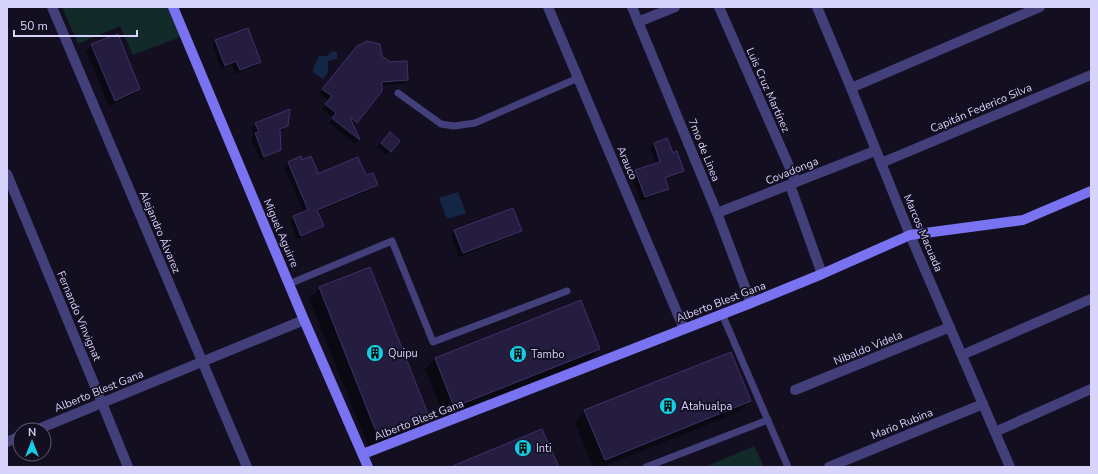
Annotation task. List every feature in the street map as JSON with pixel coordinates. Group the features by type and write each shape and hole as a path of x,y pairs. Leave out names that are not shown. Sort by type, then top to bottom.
{"street":[{"name":"Alejandro Álvarez","path":"52,7 246,467"},
{"name":"Miguel Aguirre","path":"174,7 304,320 368,467"},
{"name":"Arauco","path":"548,7 684,329"},
{"name":"7mo de Linea","path":"632,7 717,213 751,303"},
{"path":"638,22 674,7"},
{"name":"Luis Cruz Martínez","path":"719,7 793,183 822,274"},
{"name":"Marcos Macuada","path":"817,7 910,235 1010,467"},
{"path":"851,88 1040,7"},
{"name":"Capitán Federico Silva","path":"881,163 1091,76"},
{"name":"Covadonga","path":"717,213 876,151"},
{"name":"Fernando Vinvignat","path":"7,174 128,467"},
{"name":"Alberto Blest Gana","path":"363,454 751,303 822,274 910,235 1023,220 1091,191"},
{"path":"962,355 1091,299"},
{"name":"Alberto Blest Gana","path":"52,423 304,320"},
{"name":"Nibaldo Videla","path":"795,390 950,327"},
{"path":"995,432 1091,389"},
{"name":"Mario Rubina","path":"829,467 983,404"}],"lane":[{"path":"398,93 441,124 454,126 475,123 578,78"},
{"path":"289,284 392,241 433,342 567,291"},
{"path":"722,314 788,467"},
{"path":"646,467 768,420"}],"green space":[{"path":"62,7 172,7 183,36 133,55 120,26 78,44"},
{"path":"754,446 764,467 705,467"}],"water":[{"path":"333,51 337,52 337,59 328,61 328,72 323,79 313,72 315,64 319,56 327,56"},
{"path":"458,192 466,213 447,219 439,198"}],"building":[{"path":"248,28 261,62 240,70 236,61 225,66 215,40"},
{"path":"118,34 140,89 115,101 91,44"},
{"path":"367,41 380,44 382,56 390,62 407,61 408,80 382,82 382,91 357,123 350,117 360,140 332,118 336,113 325,104 332,96 322,89 357,46"},
{"path":"290,109 288,126 280,129 281,150 264,157 255,133 259,132 255,123"},
{"path":"390,132 400,141 391,152 381,143"},
{"path":"667,138 673,153 677,151 684,171 665,178 669,189 645,197 635,170 660,162 654,143"},
{"path":"301,156 302,160 311,156 318,172 317,174 358,157 366,175 373,173 378,185 317,210 324,226 301,236 293,216 308,210 288,162"},
{"path":"513,208 522,231 463,253 454,230"},
{"name":"Quipu","path":"370,267 430,419 379,439 319,287"},
{"name":"Tambo","path":"581,300 600,349 454,407 435,358"},
{"name":"Atahualpa","path":"731,352 751,401 605,460 584,410"},
{"name":"Inti","path":"542,429 559,467 450,467"}],"place":[{"name":"Quipu","path":"375,353"},
{"name":"Tambo","path":"518,354"},
{"name":"Atahualpa","path":"668,406"},
{"name":"Inti","path":"523,448"}]}
